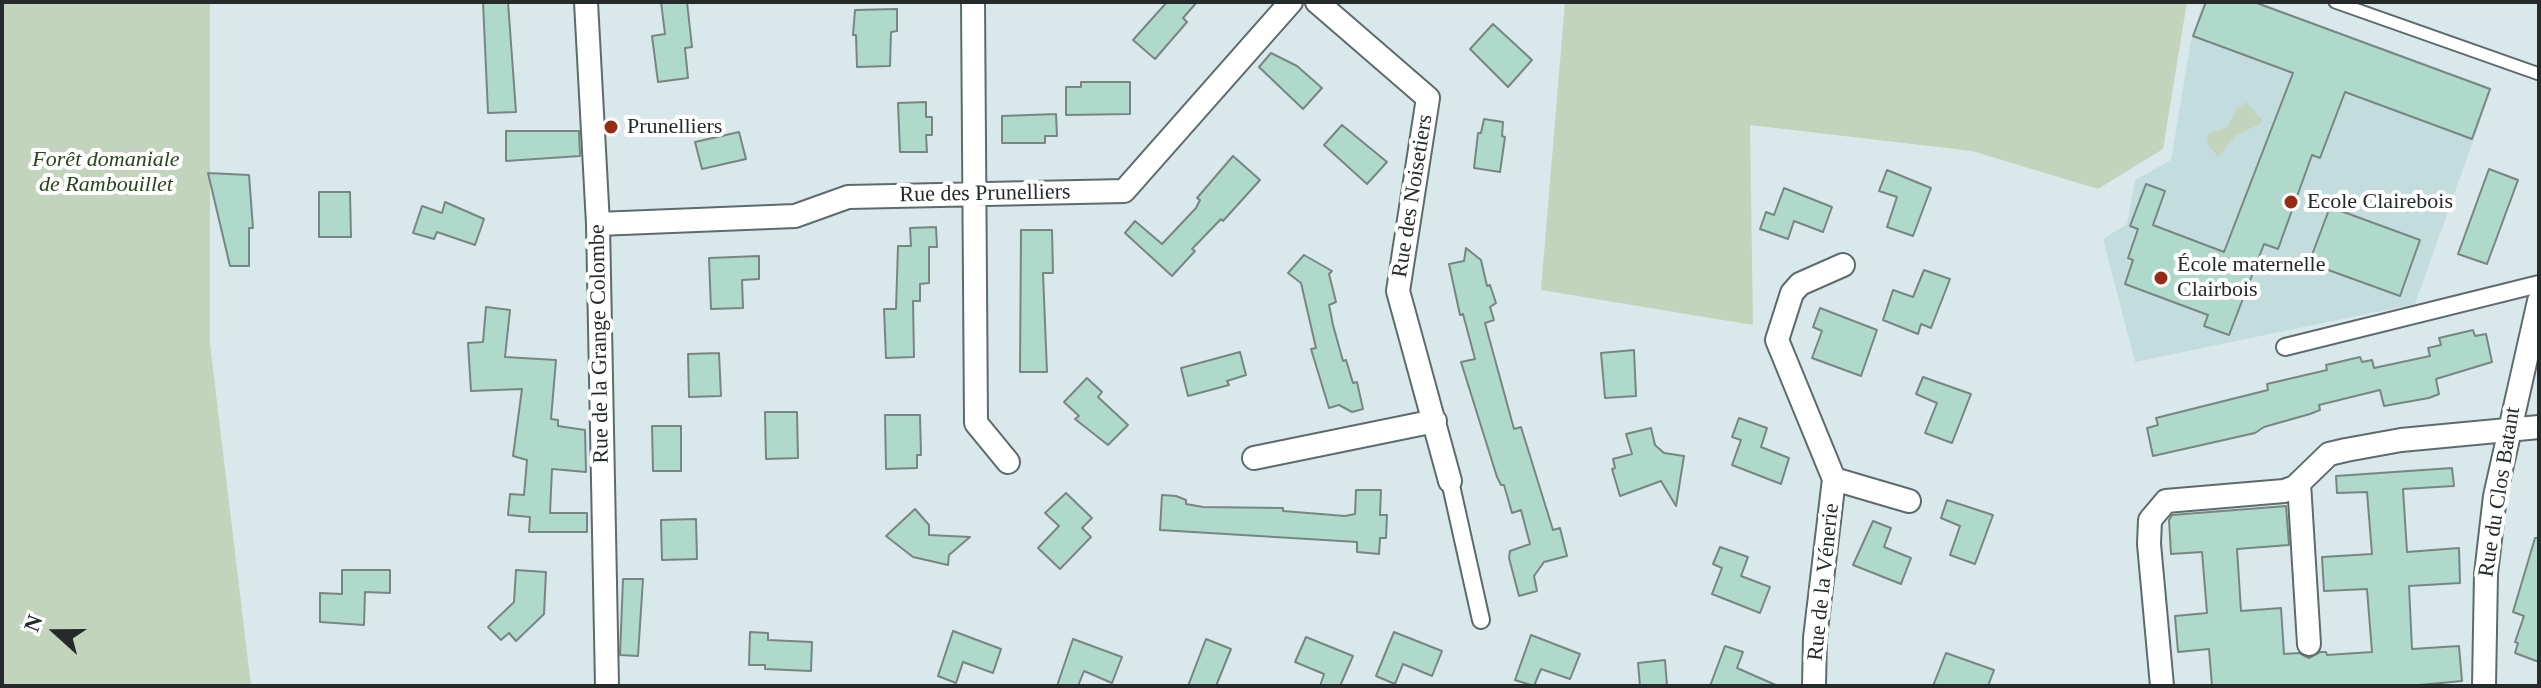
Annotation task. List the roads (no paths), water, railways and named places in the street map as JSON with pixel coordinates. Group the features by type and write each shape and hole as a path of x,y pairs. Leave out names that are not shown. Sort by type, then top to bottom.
{"street":[{"name":"Rue de la Grange Colombe","path":"586,2 598,224 607,686"},
{"path":"973,2 976,423 1008,462"},
{"name":"Rue des Prunelliers","path":"598,224 795,216 848,197 1124,191 1291,2"},
{"name":"Rue des Noisetiers","path":"1317,2 1428,98 1398,291 1450,481"},
{"name":"Rue de la Vénerie","path":"1814,686 1815,638 1834,479 1777,340 1792,293 1800,284 1843,265"},
{"path":"2285,347 2539,284"},
{"name":"Rue du Clos Batant","path":"2484,686 2486,574 2509,427 2539,301"},
{"path":"1254,458 1435,421"},
{"path":"2162,686 2149,544 2150,520 2156,509 2166,501 2284,491 2299,483 2329,454 2401,440 2509,427 2539,427"},
{"name":"Rue de la Vénerie","path":"1834,479 1909,501"},
{"path":"1450,481 1481,620"},
{"path":"2299,483 2309,644"}],"lane":[{"path":"2335,2 2539,74"}],"place":[{"name":"Prunelliers","path":"611,127"},
{"name":"Ecole Clairebois","path":"2291,202"},
{"name":"École maternelle Clairbois","path":"2161,278"}],"park label":[{"name":"Forêt domaniale de Rambouillet","path":"106,172"}]}
